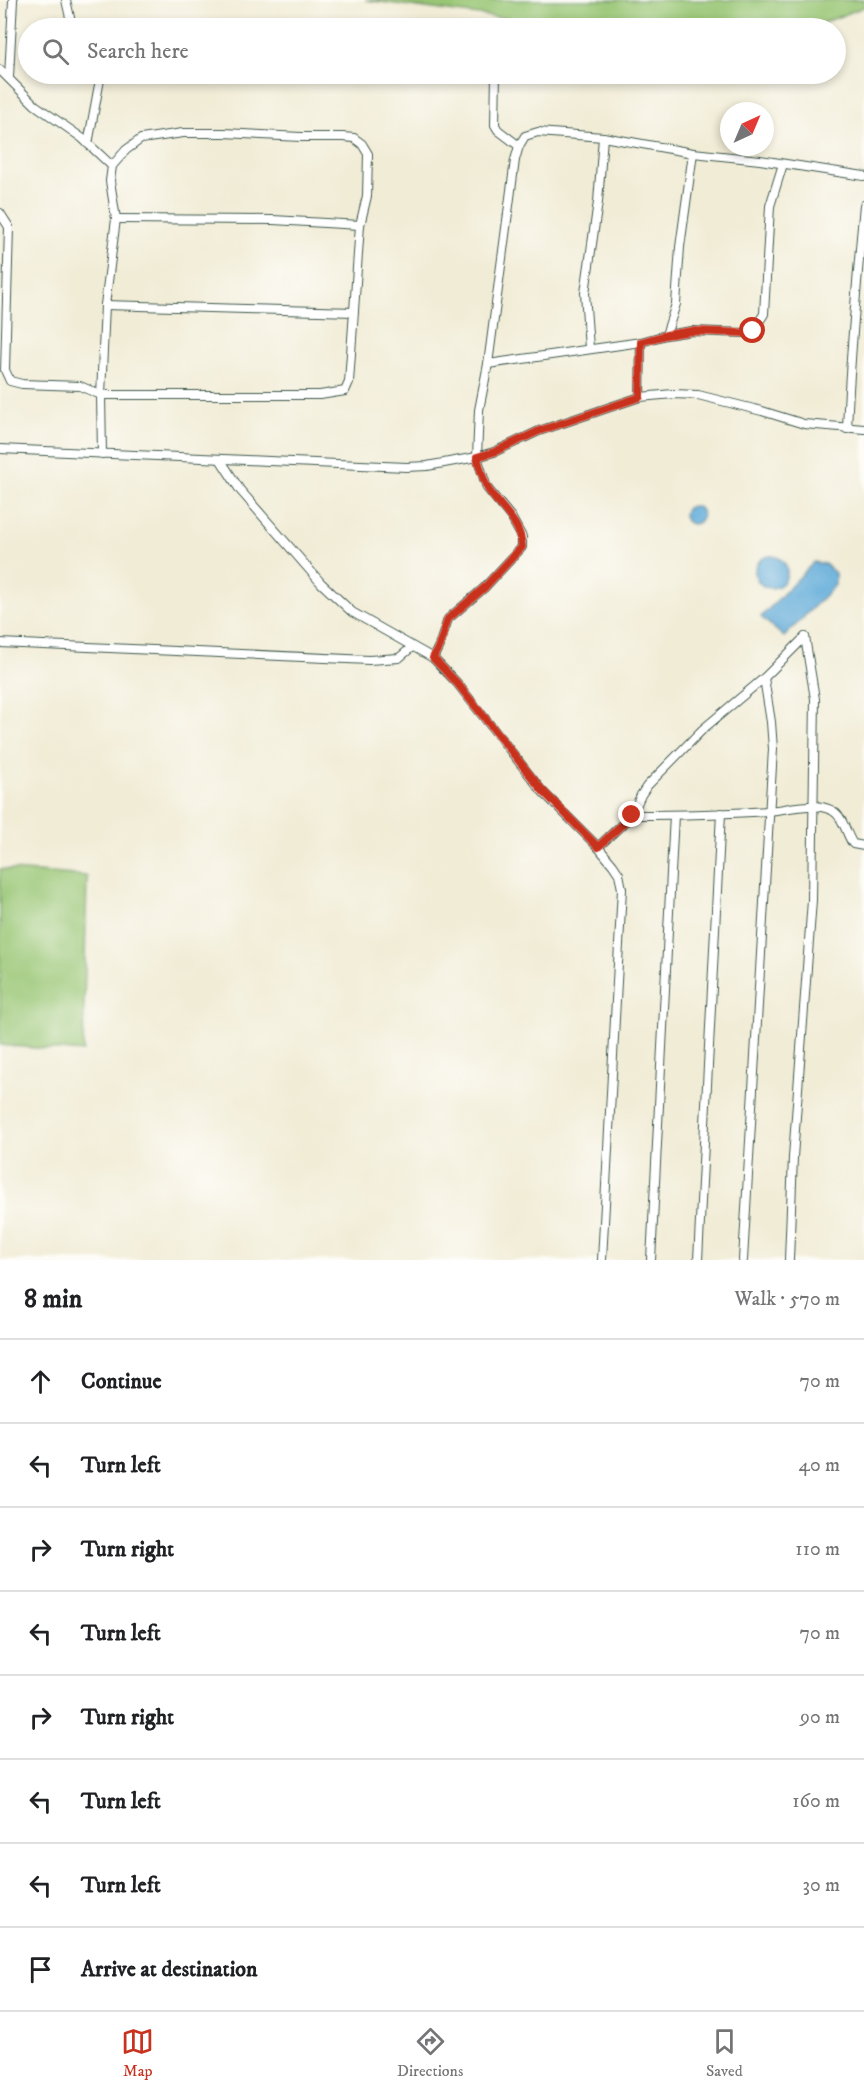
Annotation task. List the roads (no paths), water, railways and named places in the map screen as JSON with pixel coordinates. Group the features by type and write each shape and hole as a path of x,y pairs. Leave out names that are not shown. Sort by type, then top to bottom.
{"street":[{"path":"9,77 13,0"},
{"path":"66,0 70,18"},
{"path":"0,69 34,105 88,144 112,166"},
{"path":"88,144 99,84"},
{"path":"496,84 495,124 498,130 519,146"},
{"path":"433,658 448,619 484,588 522,547 522,537 511,517 487,488 477,457 479,410 488,364 501,253 515,160 525,136 532,133 603,136 693,153 864,176"},
{"path":"0,213 9,227 3,300 5,370 10,381 22,384 80,386 101,395 320,395 345,391 351,372 360,225 367,196 368,154 362,144 354,138 183,134 141,139 126,150 112,166 110,181 116,219 105,305 101,395 102,454"},
{"path":"589,348 585,293 598,202 603,136"},
{"path":"666,335 676,304 680,247 693,153"},
{"path":"488,364 641,342 692,331 745,333 753,331 764,314 770,206 783,164"},
{"path":"847,429 861,278 859,247 864,205"},
{"path":"116,219 273,220 360,225"},
{"path":"105,305 354,312"},
{"path":"640,397 641,342"},
{"path":"0,449 406,467 427,466 494,452 539,431 640,397 673,394 698,395 804,424 864,429"},
{"path":"220,459 240,490 321,583 352,612 433,658 457,683 542,790 598,847 619,874 622,889 602,1260"},
{"path":"598,847 632,815 647,786 704,729 764,678 806,637 815,699 812,900 793,1157 789,1260"},
{"path":"0,643 369,660 399,658 412,647"},
{"path":"743,1260 773,749 764,678"},
{"path":"632,815 770,811 814,807 831,810 838,815 848,837 854,844 864,846"},
{"path":"698,1260 721,813"},
{"path":"651,1260 674,815"}],"water":[{"path":"693,506 699,509 702,515 699,521 693,524 687,521 684,515 687,509"},
{"path":"771,556 782,561 787,572 782,583 771,588 760,583 755,572 760,561"},
{"path":"814,562 825,564 835,573 835,585 784,637 761,617"}]}
